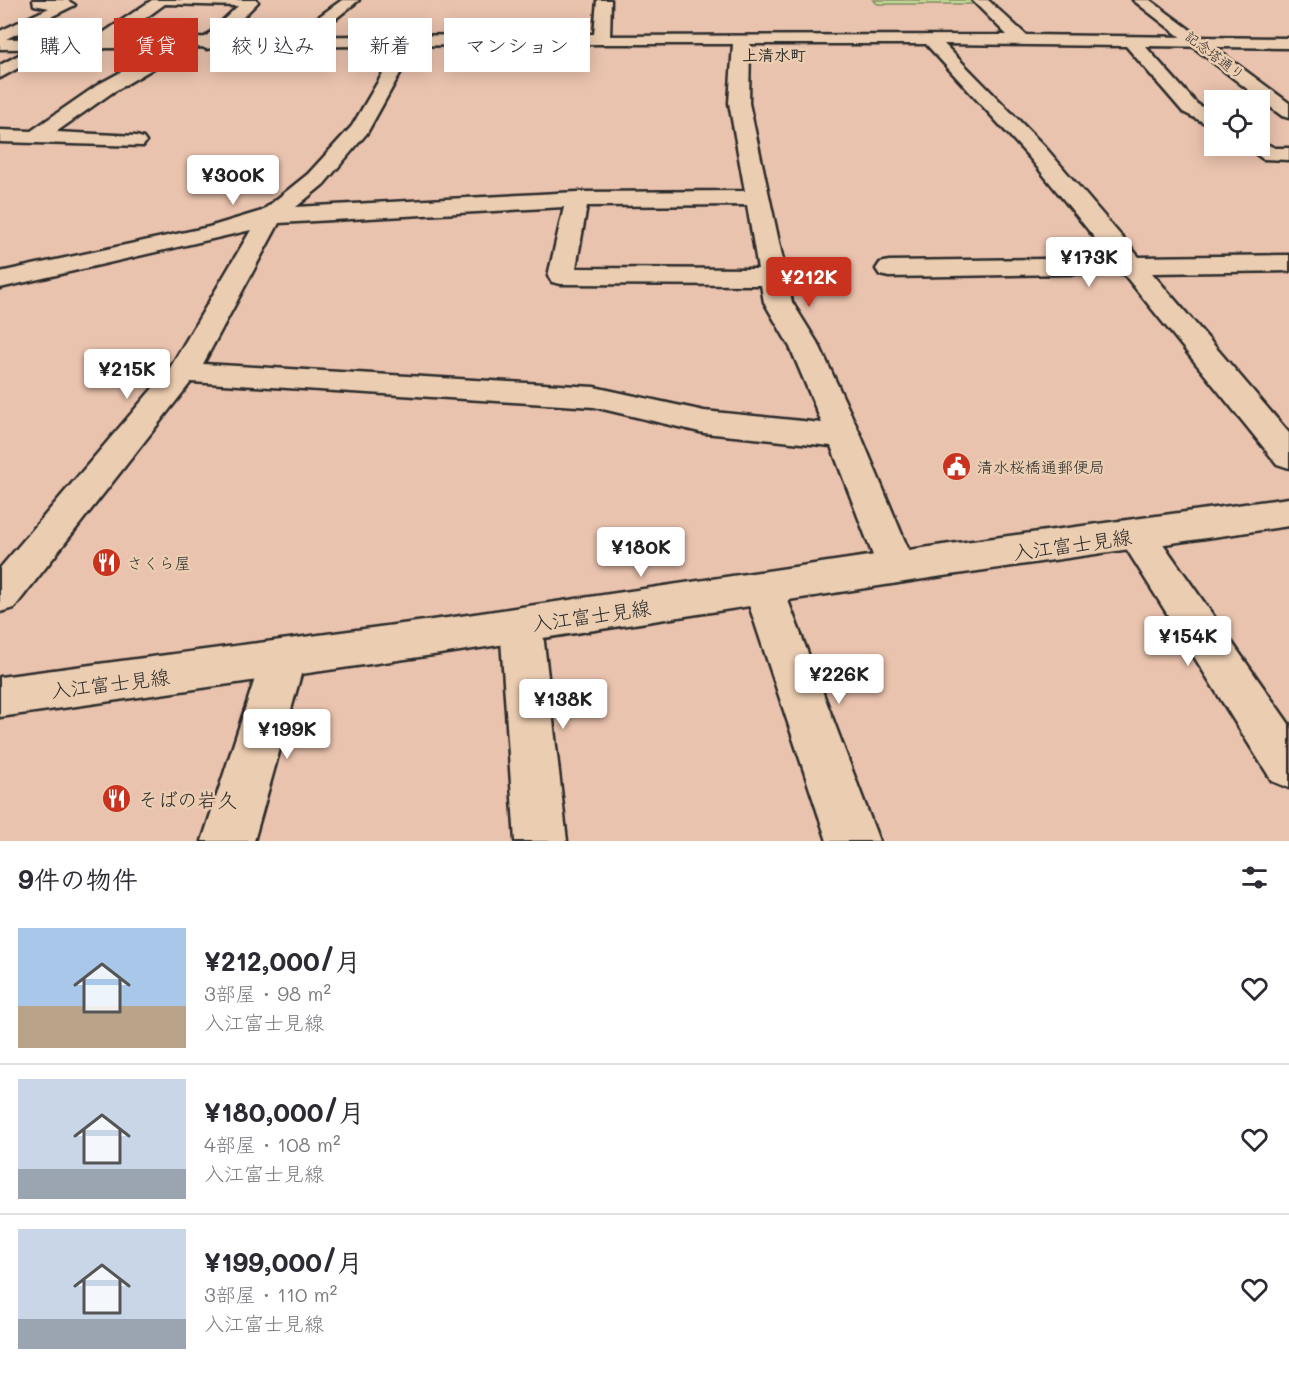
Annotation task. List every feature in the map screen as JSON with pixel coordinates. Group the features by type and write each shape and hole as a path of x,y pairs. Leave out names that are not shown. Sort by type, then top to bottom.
{"street":[{"path":"0,37 67,4 39,2 42,0"},
{"path":"102,42 163,0 251,2 206,44"},
{"path":"328,18 352,0"},
{"path":"602,39 604,0"},
{"path":"979,0 1022,40"},
{"name":"記念塔通り","path":"1140,0 1289,112"},
{"path":"432,42 930,39 1289,43"},
{"path":"930,39 1037,153 1289,456"},
{"path":"742,40 739,103 778,302 805,347 844,436 896,568"},
{"path":"1130,40 1190,108 1204,116"},
{"path":"0,44 18,44"},
{"path":"198,44 210,44"},
{"path":"0,73 18,62"},
{"path":"36,137 106,88 134,72"},
{"path":"0,596 183,372 271,216 316,179 360,129 393,72"},
{"path":"0,136 136,141"},
{"path":"1270,153 1289,154"},
{"path":"0,280 214,233 271,216 577,199 758,198"},
{"path":"577,199 561,276 774,277"},
{"path":"889,269 1289,263"},
{"path":"183,372 594,397 704,422 844,436"},
{"name":"入江富士見線","path":"0,697 283,660 1289,512"},
{"path":"1137,535 1289,765"},
{"path":"765,590 853,841"},
{"path":"520,625 541,841"},
{"path":"228,841 283,660"}],"green space":[{"path":"873,0 974,0 979,4 878,4"}],"place":[{"name":"清水桜橋通郵便局","path":"956,466"},
{"name":"さくら屋","path":"106,562"},
{"name":"そばの岩久","path":"117,799"}],"district":[{"name":"上清水町","path":"774,54"}]}
